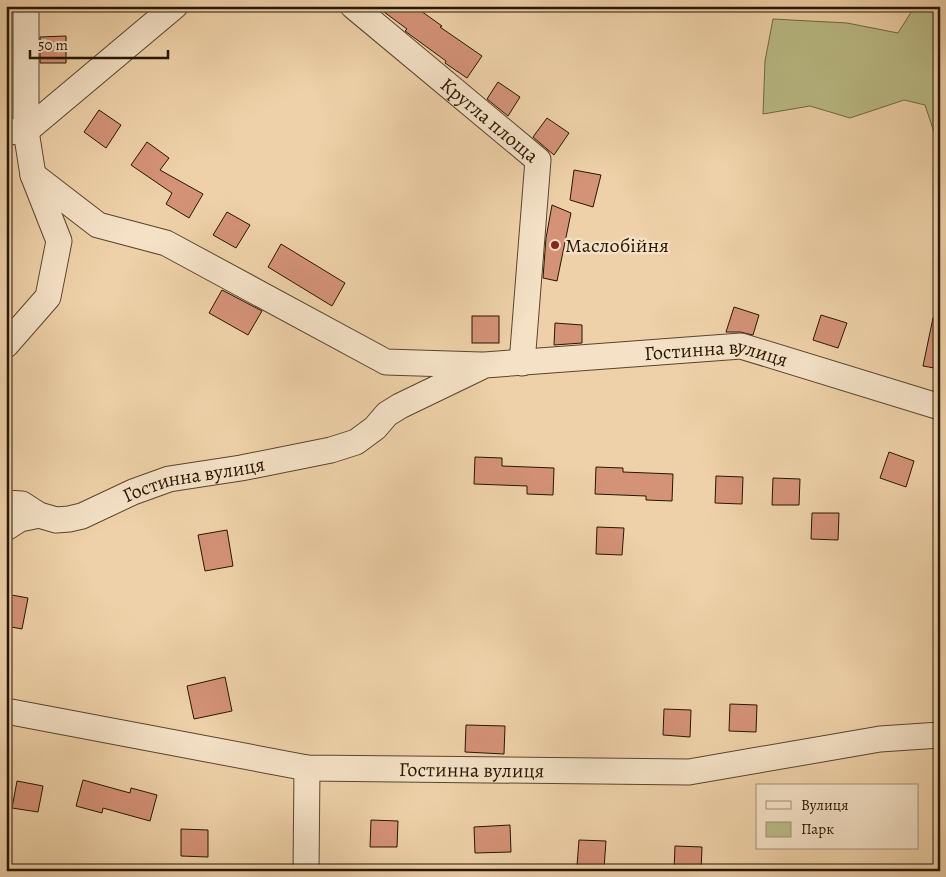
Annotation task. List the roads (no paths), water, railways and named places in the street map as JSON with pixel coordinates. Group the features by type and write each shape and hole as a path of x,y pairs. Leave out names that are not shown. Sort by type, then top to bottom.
{"street":[{"path":"6,345 48,297 59,241 16,132 26,6"},
{"path":"16,132 174,6"},
{"name":"Кругла площа","path":"353,6 538,160 522,363"},
{"name":"Гостинна вулиця","path":"33,175 98,225 166,243 386,362 485,365 741,346 940,407"},
{"name":"Гостинна вулиця","path":"6,503 22,504 39,515 56,520 69,520 82,516 133,492 169,479 241,468 330,450 356,442 375,428 387,414 400,406 485,365"},
{"path":"6,528 20,519 39,515"},
{"name":"Гостинна вулиця","path":"6,711 307,768 689,772 880,739 940,734"},
{"path":"306,871 307,768"}],"place":[{"name":"Маслобійня","path":"555,245"}]}
